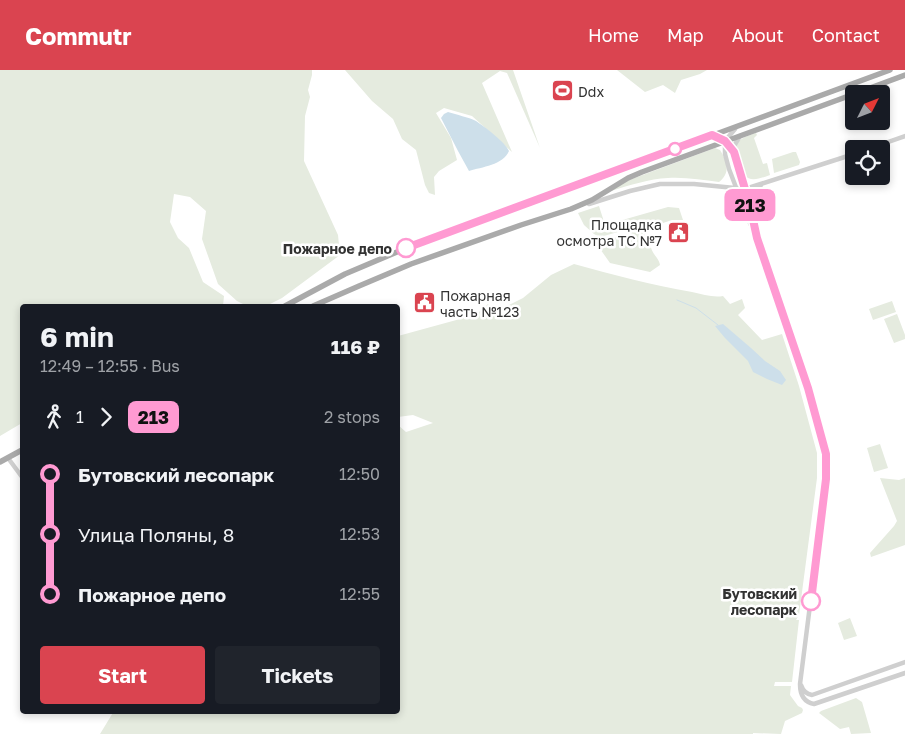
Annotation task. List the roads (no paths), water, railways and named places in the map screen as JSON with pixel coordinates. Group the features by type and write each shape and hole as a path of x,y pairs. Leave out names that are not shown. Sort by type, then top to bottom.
{"main road":[{"path":"289,304 345,274 404,248 890,70"},
{"path":"878,85 905,75"},
{"path":"318,304 411,264 571,209 592,200 628,178 845,97"},
{"path":"0,462 20,451"}],"street":[{"path":"738,126 725,141 725,154 736,188 757,238 808,388 826,454 826,479 800,684 802,696 810,704 814,704 905,673"},
{"path":"712,135 725,141 734,152"},
{"path":"741,135 734,146 734,152 750,206 757,238"},
{"path":"890,141 905,136"},
{"path":"713,146 720,148 725,154"},
{"path":"571,209 660,184 694,184 745,189 845,157"},
{"path":"741,176 748,184 762,184"},
{"path":"736,188 741,176"},
{"path":"750,206 754,193 762,184"},
{"path":"8,458 20,473"},
{"path":"800,684 803,690 812,695 905,662"},
{"path":"810,704 816,695 821,692"}],"water":[{"path":"448,112 476,121 484,127 507,147 509,151 506,156 492,165 469,171 441,118"},
{"path":"723,324 765,361 780,371 786,380 782,385 753,372 748,361 715,326"}],"waterway":[{"path":"677,300 696,308 718,325"}],"place":[{"name":"Ddx","path":"562,91"},
{"name":"Площадка осмотра ТС №7","path":"678,232"},
{"name":"Пожарное депо","path":"406,248"},
{"name":"Пожарная часть №123","path":"424,303"},
{"name":"Бутовский лесопарк","path":"811,601"}]}
